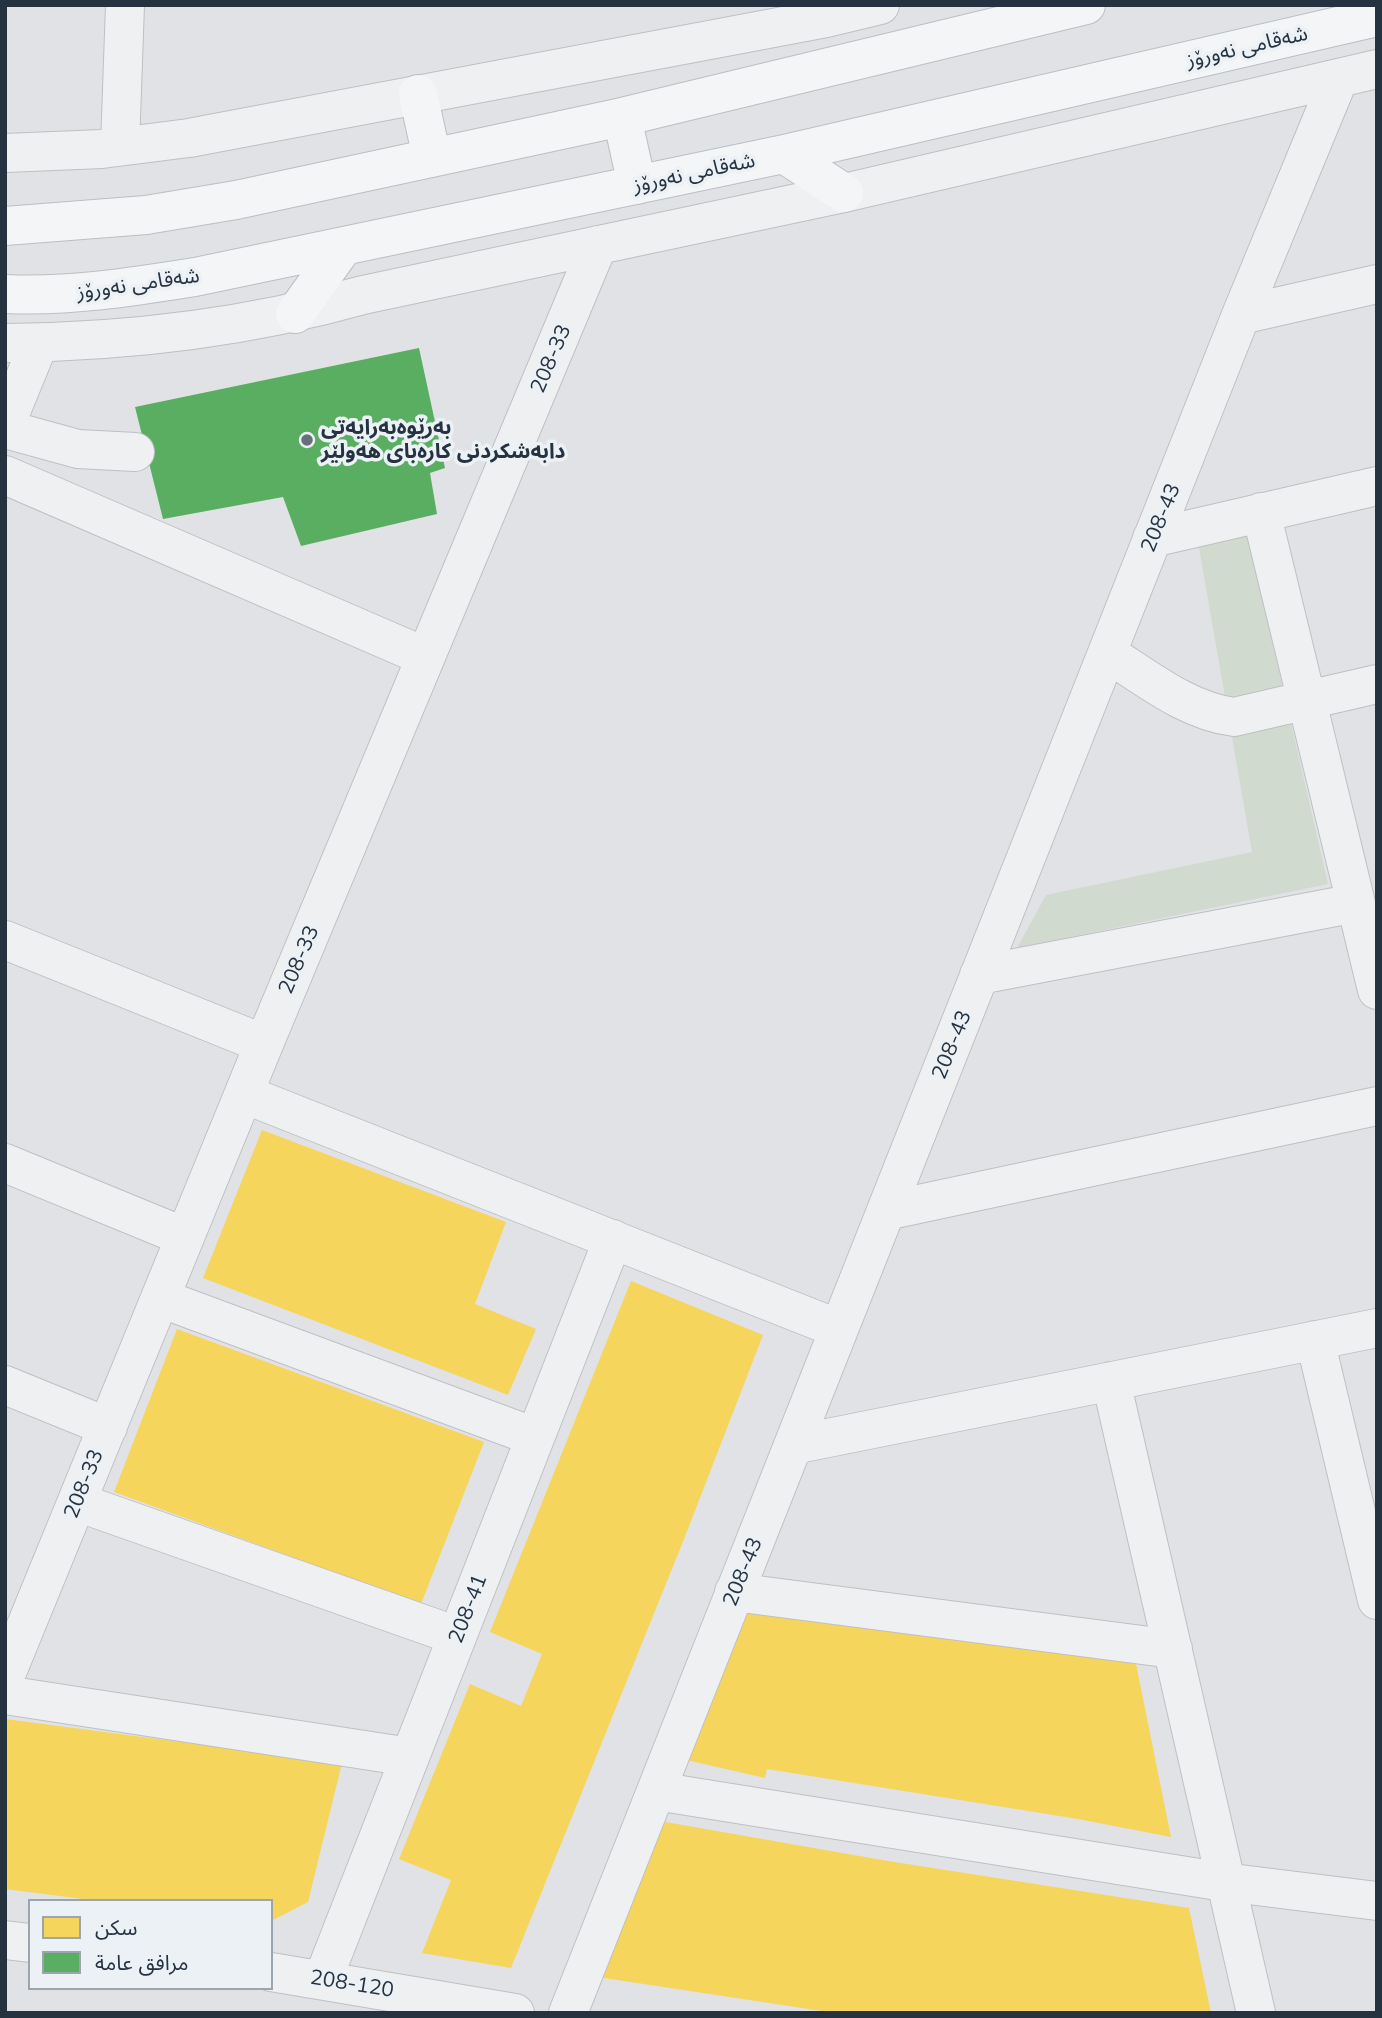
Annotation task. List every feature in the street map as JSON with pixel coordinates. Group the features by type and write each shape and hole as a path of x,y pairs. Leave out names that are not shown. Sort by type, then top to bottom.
{"main road":[{"path":"5,226 146,215 236,200 622,117 1086,5"},
{"name":"شەقامی نەورۆز","path":"5,294 40,295 112,290 195,277 783,154 1377,17"},
{"path":"410,95 432,158"},
{"path":"622,117 637,185"},
{"path":"783,154 844,193"},
{"path":"295,314 343,247"}],"street":[{"path":"120,146 125,5"},
{"path":"5,153 120,146 189,138 826,12 880,5"},
{"path":"135,452 78,449 5,428 22,343 133,339 295,314 363,295 844,193 1377,69"},
{"name":"208-43","path":"568,2013 1241,315 1339,78"},
{"name":"208-33","path":"5,1677 16,1621 77,1502 264,1044 598,245"},
{"path":"1241,315 1377,284"},
{"path":"5,474 426,657"},
{"path":"1153,538 1377,486"},
{"path":"1261,512 1304,701 1377,990"},
{"path":"1107,653 1188,703 1211,714 1234,717 1377,684"},
{"path":"979,975 1356,903"},
{"path":"5,940 264,1044"},
{"path":"244,1094 839,1329"},
{"path":"886,1211 1377,1106"},
{"path":"5,1163 185,1237"},
{"name":"208-41","path":"323,1979 613,1239"},
{"path":"160,1297 535,1437"},
{"path":"793,1445 1377,1328"},
{"path":"1315,1340 1372,1556 1377,1601"},
{"path":"1111,1381 1255,2013"},
{"path":"5,1385 108,1427"},
{"path":"77,1502 457,1636"},
{"path":"734,1592 1173,1649"},
{"path":"5,1695 410,1757"},
{"path":"656,1791 1224,1882 1377,1900"},
{"path":"5,1940 28,1943"},
{"name":"208-120","path":"273,1972 514,2013"}],"shaded area":[{"path":"1247,532 1328,884 1017,948 1046,895 1252,852 1198,542"}],"building: سكن":[{"path":"262,1130 506,1222 475,1304 536,1329 508,1395 203,1278"},
{"path":"631,1281 763,1335 511,1968 422,1953 451,1880 399,1859 470,1684 521,1706 542,1654 490,1632"},
{"path":"177,1329 484,1442 421,1604 114,1492"},
{"path":"742,1605 1136,1664 1171,1837 1078,1819 767,1769 765,1778 682,1759"},
{"path":"5,1719 342,1763 308,1902 273,1920 273,1899 83,1899 5,1889"},
{"path":"654,1820 888,1861 1189,1908 1211,2013 835,2013 591,1976"}],"building: مرافق عامة":[{"path":"419,348 445,468 430,473 437,514 301,546 283,497 163,519 135,407"}],"place":[{"name":"بەرێوەبەرایەتی دابەشکردنی کارەبای هەولێر","path":"307,440"}]}
